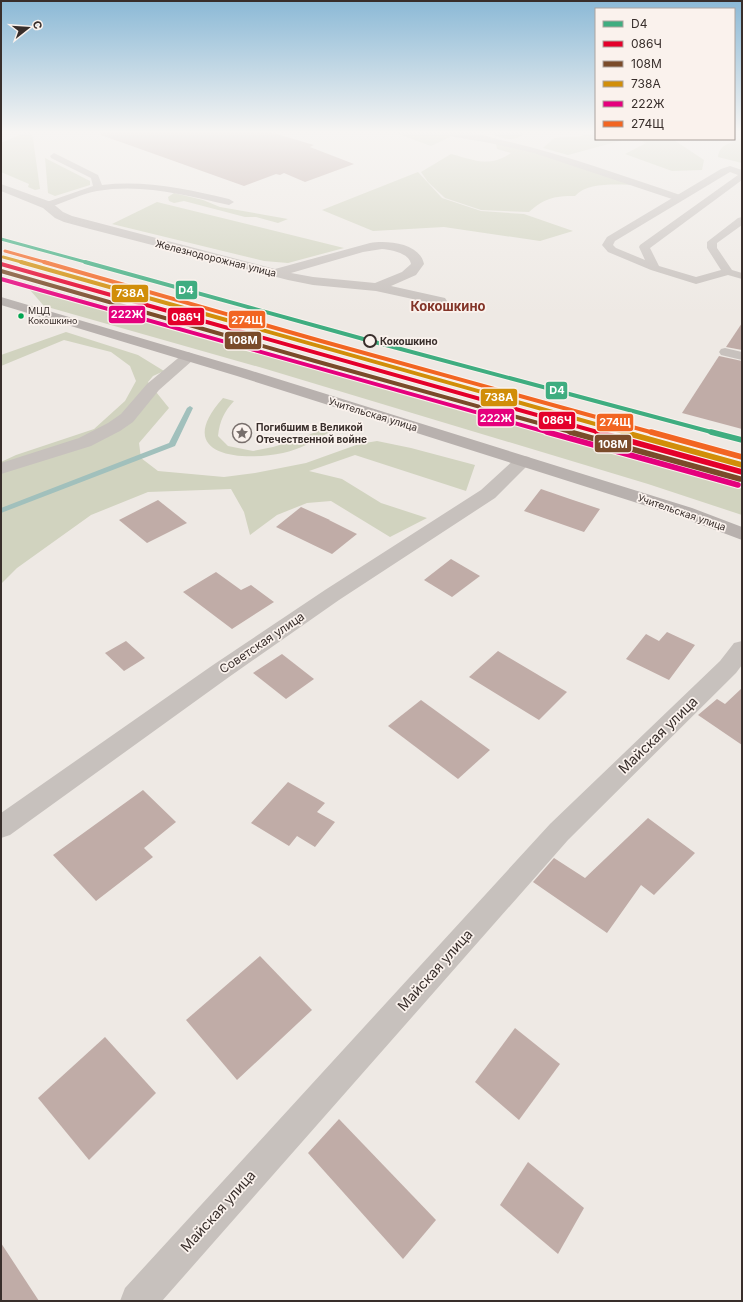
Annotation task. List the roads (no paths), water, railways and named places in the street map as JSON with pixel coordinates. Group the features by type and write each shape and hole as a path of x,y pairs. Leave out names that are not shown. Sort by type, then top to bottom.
{"street":[{"name":"Железнодорожная улица","path":"16,193 47,205 59,215 88,224 275,273 313,281 376,287 440,301"},
{"path":"663,193 679,198"},
{"path":"275,273 368,247 384,245 403,249 413,255 417,264 416,268 411,273 376,287"},
{"name":"Учительская улица","path":"1,301 188,357 523,461 685,512 742,534"},
{"path":"1,468 85,442 114,427 127,418 153,388 188,357"},
{"name":"Советская улица","path":"1,827 221,671 332,595 488,494 523,461"},
{"name":"Майская улица","path":"138,1301 559,832 728,667 742,650"}],"lane":[{"path":"47,205 84,193"},
{"path":"186,193 230,202"},
{"path":"688,193 611,239 607,245 612,250 655,268 696,281 728,272 742,276"},
{"path":"655,268 644,247 719,193"},
{"path":"728,272 712,248 712,242 742,220"},
{"path":"725,352 742,356"}],"waterway":[{"path":"1,511 172,444 190,408"}],"place":[{"name":"МЦД Кокошкино","path":"21,316"},
{"name":"Кокошкино","path":"370,341"},
{"name":"Погибшим в Великой Отечественной войне","path":"242,433"}],"district":[{"name":"Кокошкино","path":"448,306"}]}
